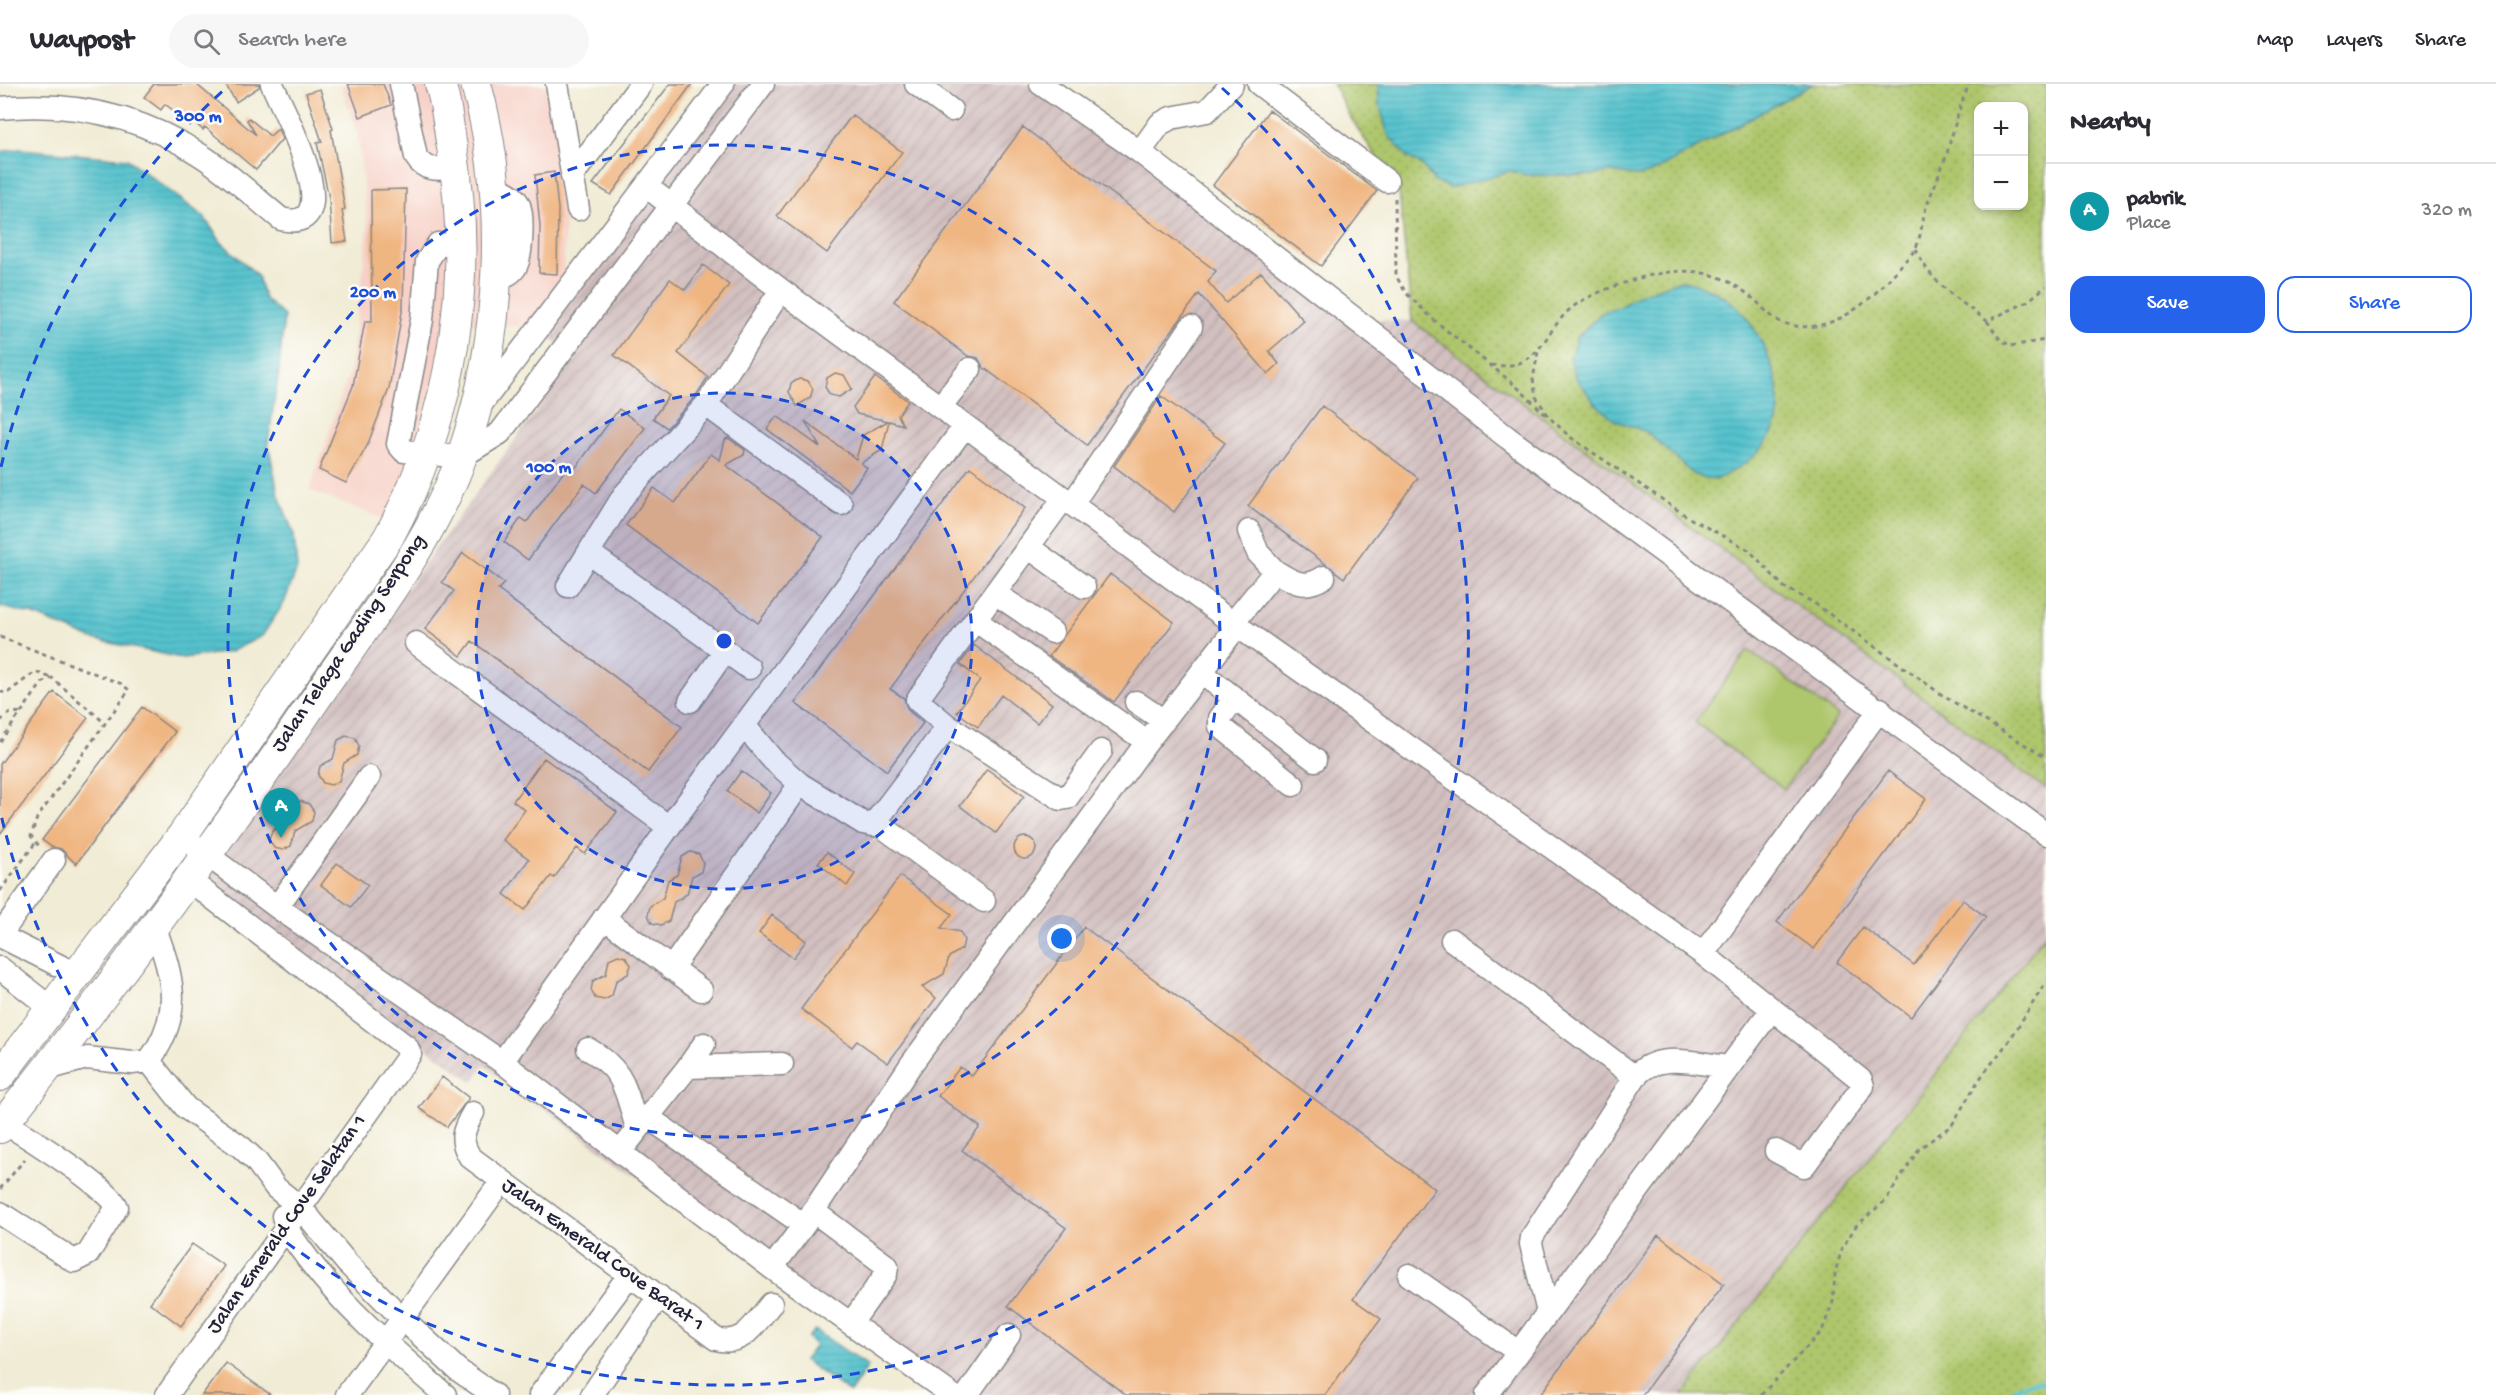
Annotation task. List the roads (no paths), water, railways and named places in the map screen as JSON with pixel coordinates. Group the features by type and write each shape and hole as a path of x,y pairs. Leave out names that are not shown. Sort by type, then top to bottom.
{"main road":[{"name":"Jalan Telaga Gading Serpong","path":"0,1076 182,836 388,538 413,488 427,454 455,341 462,246 455,168 440,84"},
{"name":"Jalan Telaga Gading Serpong","path":"2,1125 154,928 270,766 423,537 461,457 475,413 488,355 497,244 495,186 476,84"},
{"path":"241,748 270,766"}],"street":[{"path":"0,108 35,105 88,108 129,118 203,156 281,219 296,222 304,219 312,211 310,173 272,84"},
{"path":"401,84 416,157 426,168 455,168"},
{"path":"557,84 578,209"},
{"path":"572,176 641,84"},
{"path":"475,413 723,84"},
{"path":"427,454 461,457 500,433 517,414 763,84"},
{"path":"916,84 951,110"},
{"path":"1041,84 1140,152 1508,438 1880,709 2046,834"},
{"path":"1140,152 1160,124 1171,118 1208,111 1232,84"},
{"path":"1259,84 1387,181"},
{"path":"646,186 781,290 1236,624 1703,954 1863,1084 1804,1166 1776,1151"},
{"path":"568,586 624,495 706,405 781,290"},
{"path":"1101,751 1067,798 1063,800 948,726 917,702 1028,546 1068,501 1191,327"},
{"path":"940,407 970,369"},
{"path":"706,405 841,504"},
{"path":"502,1062 669,827 965,426"},
{"path":"1249,531 1258,553 1275,571 1304,585 1313,584 1324,577"},
{"path":"1028,546 1084,586"},
{"path":"589,553 749,668"},
{"path":"772,1268 910,1066 1275,571"},
{"path":"995,594 1052,632"},
{"path":"975,620 1147,742"},
{"path":"416,643 669,827"},
{"path":"690,701 725,651"},
{"path":"1202,673 1315,760"},
{"path":"1235,698 1220,718 1220,726 1293,785"},
{"path":"1136,702 1164,721"},
{"path":"1703,954 1880,709"},
{"path":"744,725 772,759 800,784 869,825 876,822 948,726"},
{"path":"277,907 369,777"},
{"path":"671,969 800,784"},
{"path":"876,822 984,902"},
{"path":"182,836 277,907 502,1062 772,1268 852,1322 952,1395"},
{"path":"54,860 0,936 78,975"},
{"name":"Jalan Emerald Cove Selatan 1","path":"167,1395 410,1054 407,1047 189,880"},
{"path":"604,918 701,990"},
{"path":"150,1061 166,1034 172,994 171,973 154,928"},
{"path":"1452,940 1635,1077"},
{"path":"0,968 52,1009"},
{"path":"1487,1395 1772,1009"},
{"path":"620,1152 704,1044"},
{"path":"588,1049 607,1060 617,1070 642,1122 887,1266 886,1274 852,1322"},
{"path":"47,1069 87,1058 132,1063 150,1061"},
{"path":"150,1061 186,1108 241,1147 276,1188 301,1208 347,1263 403,1319 458,1370 494,1395"},
{"path":"1548,1312 1531,1244 1532,1237 1635,1077 1649,1064 1660,1061 1728,1067"},
{"path":"688,1067 782,1064"},
{"name":"Jalan Emerald Cove Barat 1","path":"473,1113 464,1128 462,1145 470,1157 716,1339 724,1341 742,1338 771,1304"},
{"path":"0,1214 74,1261 88,1254 117,1211 112,1198 37,1144 2,1125"},
{"path":"347,1395 502,1181"},
{"path":"276,1188 286,1229 331,1289 385,1343 445,1395"},
{"path":"540,1395 630,1274"},
{"path":"1409,1275 1518,1352"},
{"path":"592,1395 659,1296"},
{"path":"967,1395 1009,1335"}],"water":[{"path":"1378,84 1813,84 1649,174 1635,176 1611,172 1589,175 1526,175 1510,171 1451,188 1435,182 1422,165 1407,157 1388,135 1379,103"},
{"path":"20,149 127,159 204,217 221,242 257,275 265,299 284,316 268,443 278,493 294,535 297,569 284,603 262,636 230,652 182,658 92,639 32,614 0,607 0,152"},
{"path":"1681,280 1712,290 1738,308 1748,320 1766,351 1777,387 1779,404 1777,421 1766,443 1747,462 1715,480 1694,475 1647,432 1614,420 1595,403 1576,378 1570,358 1577,337 1603,312 1620,307 1638,295"},
{"path":"815,1330 868,1366 850,1393 804,1360 815,1346 808,1337"}],"waterway":[{"path":"2011,1395 2018,1388 2027,1384 2046,1382"}],"place":[{"name":"pabrik","path":"281,838"}]}
